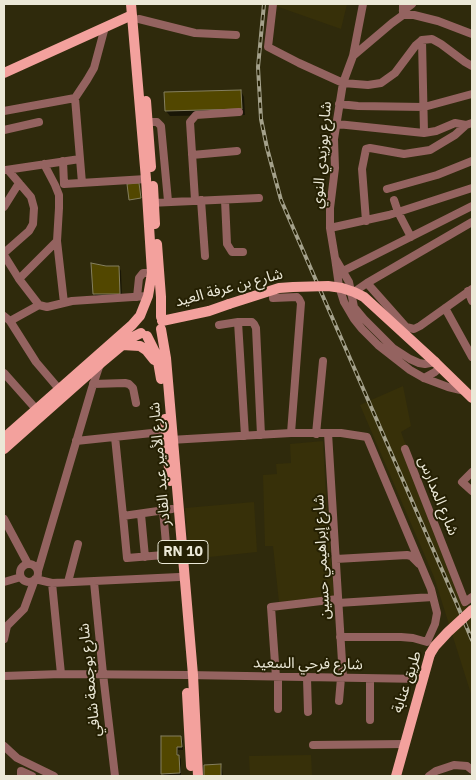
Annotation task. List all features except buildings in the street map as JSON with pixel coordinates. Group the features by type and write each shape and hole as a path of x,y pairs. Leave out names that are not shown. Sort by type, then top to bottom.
{"main road":[{"name":"شارع الأمير عبد القادر","path":"131,4 136,17 148,122 152,273 148,296 140,317"},
{"name":"شارع الأمير عبد القادر","path":"138,4 136,17 146,179 161,297 161,323 166,358 169,436 168,510 172,555 178,577 190,675 188,729 192,776"},
{"path":"4,73 105,27 136,17"},
{"name":"شارع بن عرفة العيد","path":"161,323 209,311 279,288 328,286 348,290 364,297 438,364 469,395"},
{"path":"4,438 132,325 143,313 151,311 158,314 161,323 155,335 136,334 4,449"},
{"path":"140,317 137,323 138,328 144,334"},
{"name":"شارع الأمير عبد القادر","path":"144,334 157,356 161,372 169,436 198,776"},
{"path":"122,345 143,347 161,372"},
{"name":"طريق عنابة","path":"396,776 430,654 444,636 472,610"}],"street":[{"path":"272,4 268,47 344,83 368,86 381,83 395,73 422,40 432,40 441,44 472,66"},
{"name":"شارع بوزيدي النوي","path":"363,4 353,56 339,104 334,139 335,168 330,208 330,228 339,286 344,302 354,319 378,345 424,378 469,395"},
{"path":"353,56 412,4"},
{"path":"403,10 472,34"},
{"path":"136,17 195,33 236,35"},
{"path":"82,183 76,98 94,68 105,27"},
{"path":"422,40 424,133"},
{"path":"339,104 424,107 472,94"},
{"path":"4,111 76,98"},
{"path":"205,256 192,155 190,122 196,115 239,112"},
{"path":"4,130 39,122"},
{"path":"148,122 157,122 161,126 168,201"},
{"path":"337,124 424,133 436,132 454,123 469,124"},
{"path":"366,221 362,169 366,149 370,148 404,154 430,150 469,124"},
{"path":"192,155 237,151"},
{"path":"6,170 80,159"},
{"path":"63,161 64,184"},
{"path":"388,189 437,175 472,161"},
{"path":"44,164 59,195 57,241 64,303"},
{"path":"6,170 33,202 34,208 33,224 29,231 4,254 19,279 39,305 46,307 90,300 148,296"},
{"path":"55,185 146,179"},
{"path":"4,207 19,184"},
{"path":"330,228 398,212 472,188"},
{"path":"150,202 259,198"},
{"path":"225,200 227,244 232,252 243,252"},
{"path":"394,200 411,237"},
{"path":"343,271 472,206"},
{"path":"344,302 352,293 367,283 472,222"},
{"path":"19,279 57,241"},
{"name":"شارع بوزيدي النوي","path":"335,258 349,282 354,307 358,312 394,348 419,363 438,364"},
{"path":"136,297 138,278 143,274 152,273"},
{"path":"367,283 406,327 414,328 420,326 470,290 472,301"},
{"path":"273,298 297,297 301,303 291,433"},
{"path":"39,305 7,319 36,362 59,389"},
{"path":"445,308 472,357"},
{"path":"238,322 246,436"},
{"path":"219,324 252,322 256,328 261,435"},
{"path":"316,434 323,361"},
{"path":"4,639 6,626 24,609 37,575 93,384 101,363"},
{"path":"424,378 435,372 438,364"},
{"path":"4,373 36,410"},
{"path":"93,384 129,384 133,388 136,402"},
{"path":"76,441 115,437 246,436 341,432 367,437 431,589 437,613 435,624 427,642 401,637 340,637"},
{"name":"شارع إبراهيمي حسين","path":"328,433 342,678 339,701"},
{"path":"115,437 127,558 172,555"},
{"name":"شارع المدارس","path":"404,449 466,602 472,596"},
{"path":"472,472 462,482 472,491"},
{"path":"123,516 168,510"},
{"path":"141,514 145,557"},
{"path":"4,519 28,564"},
{"path":"68,582 78,544"},
{"path":"336,560 406,555 410,556 422,567"},
{"path":"38,570 33,565 26,564 21,568 20,574 24,580 29,582 35,579 52,583 178,577"},
{"path":"4,582 22,577"},
{"name":"شارع بوجمعة شافي","path":"94,582 115,776"},
{"path":"52,583 62,674"},
{"path":"278,709 271,606 433,597"},
{"name":"شارع فرحي السعيد","path":"4,676 103,674 422,679"},
{"path":"307,678 308,712"},
{"path":"370,679 370,720"},
{"path":"313,745 405,744"},
{"path":"4,746 17,758 54,776"},
{"path":"429,776 436,771 454,765 467,766 472,770"},
{"path":"20,776 21,770 32,776"}],"shaded area":[{"path":"274,4 347,4 341,29"},
{"path":"403,386 411,426 401,432 462,599 472,616 472,697 434,577 360,405"},
{"path":"323,441 334,596 279,602 273,546 265,546 263,475 277,474 276,464 291,463 290,444"},
{"path":"254,502 257,552 190,559 185,508"},
{"path":"311,755 312,776 250,776 249,756"}],"railway":[{"path":"264,4 258,67 261,119 281,200 472,640"}]}
